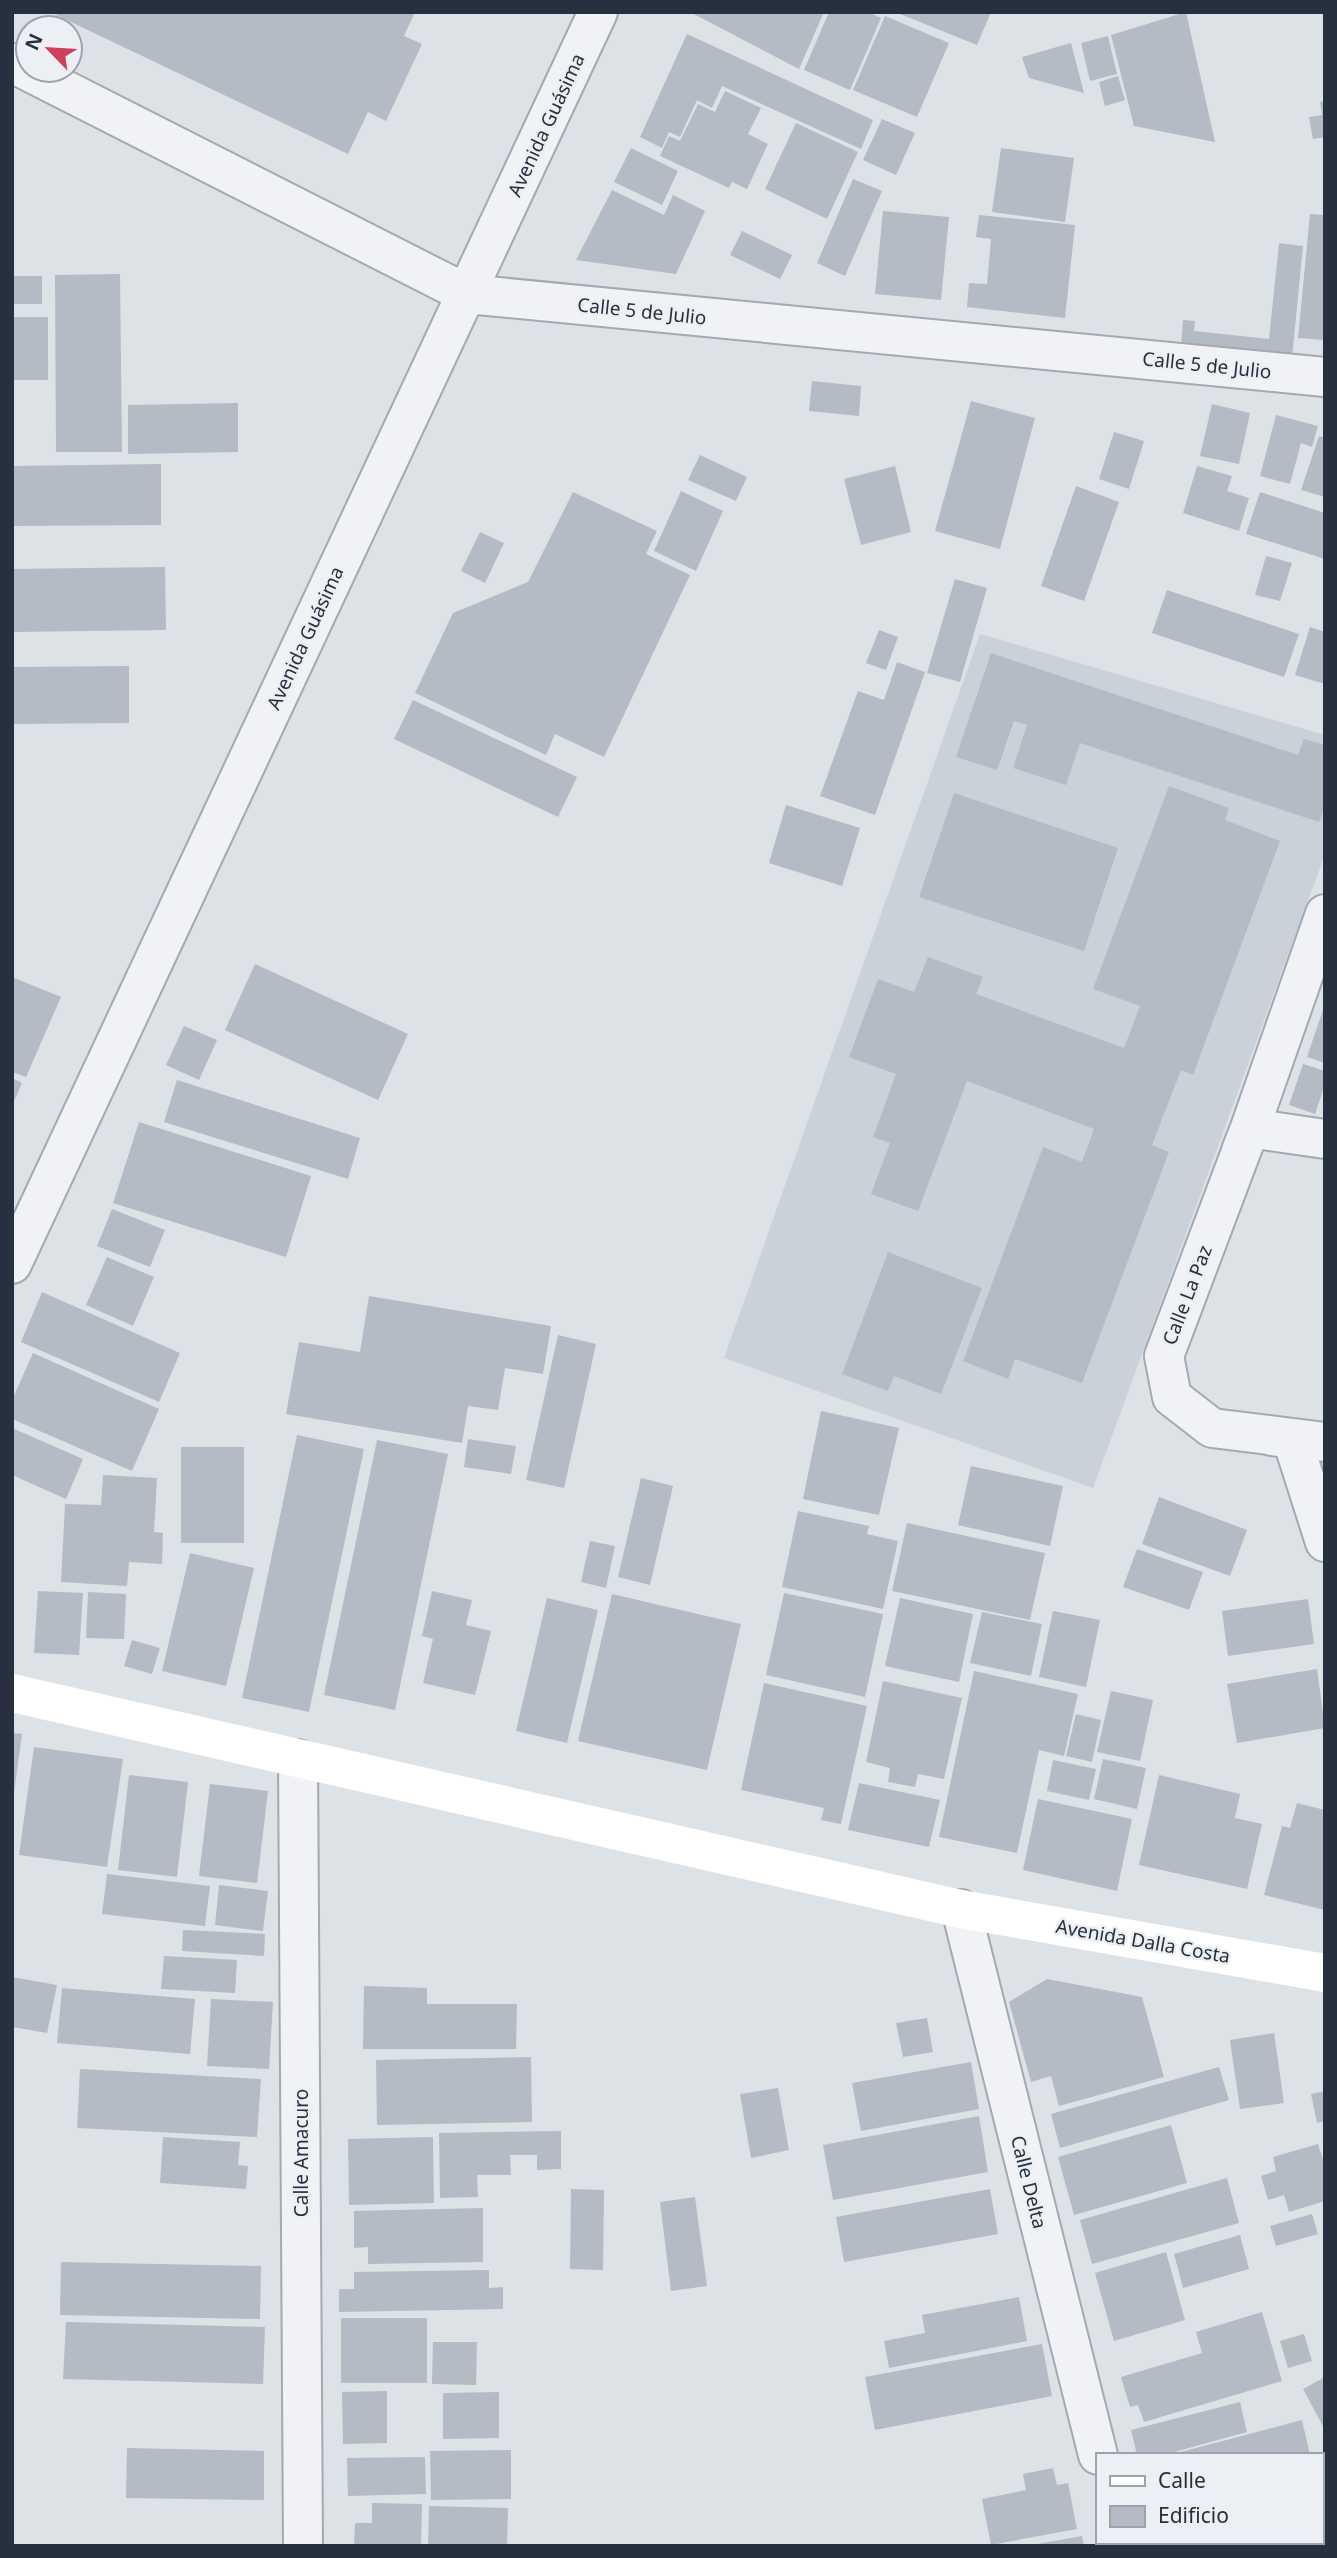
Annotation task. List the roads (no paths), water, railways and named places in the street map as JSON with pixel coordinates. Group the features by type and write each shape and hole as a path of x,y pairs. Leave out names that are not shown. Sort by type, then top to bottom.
{"main road":[{"name":"Avenida Dalla Costa","path":"12,1693 961,1909 1325,1973"}],"street":[{"name":"Avenida Guásima","path":"12,1264 598,12"},
{"name":"Calle 5 de Julio","path":"12,63 467,294 1325,377"},
{"name":"Calle La Paz","path":"1325,914 1250,1128 1164,1356 1172,1397 1212,1428 1308,1441 1325,1542"},
{"path":"1250,1128 1325,1139"},
{"name":"Calle Amacuro","path":"298,1759 303,2546"},
{"name":"Calle Delta","path":"961,1909 1097,2453"}]}
